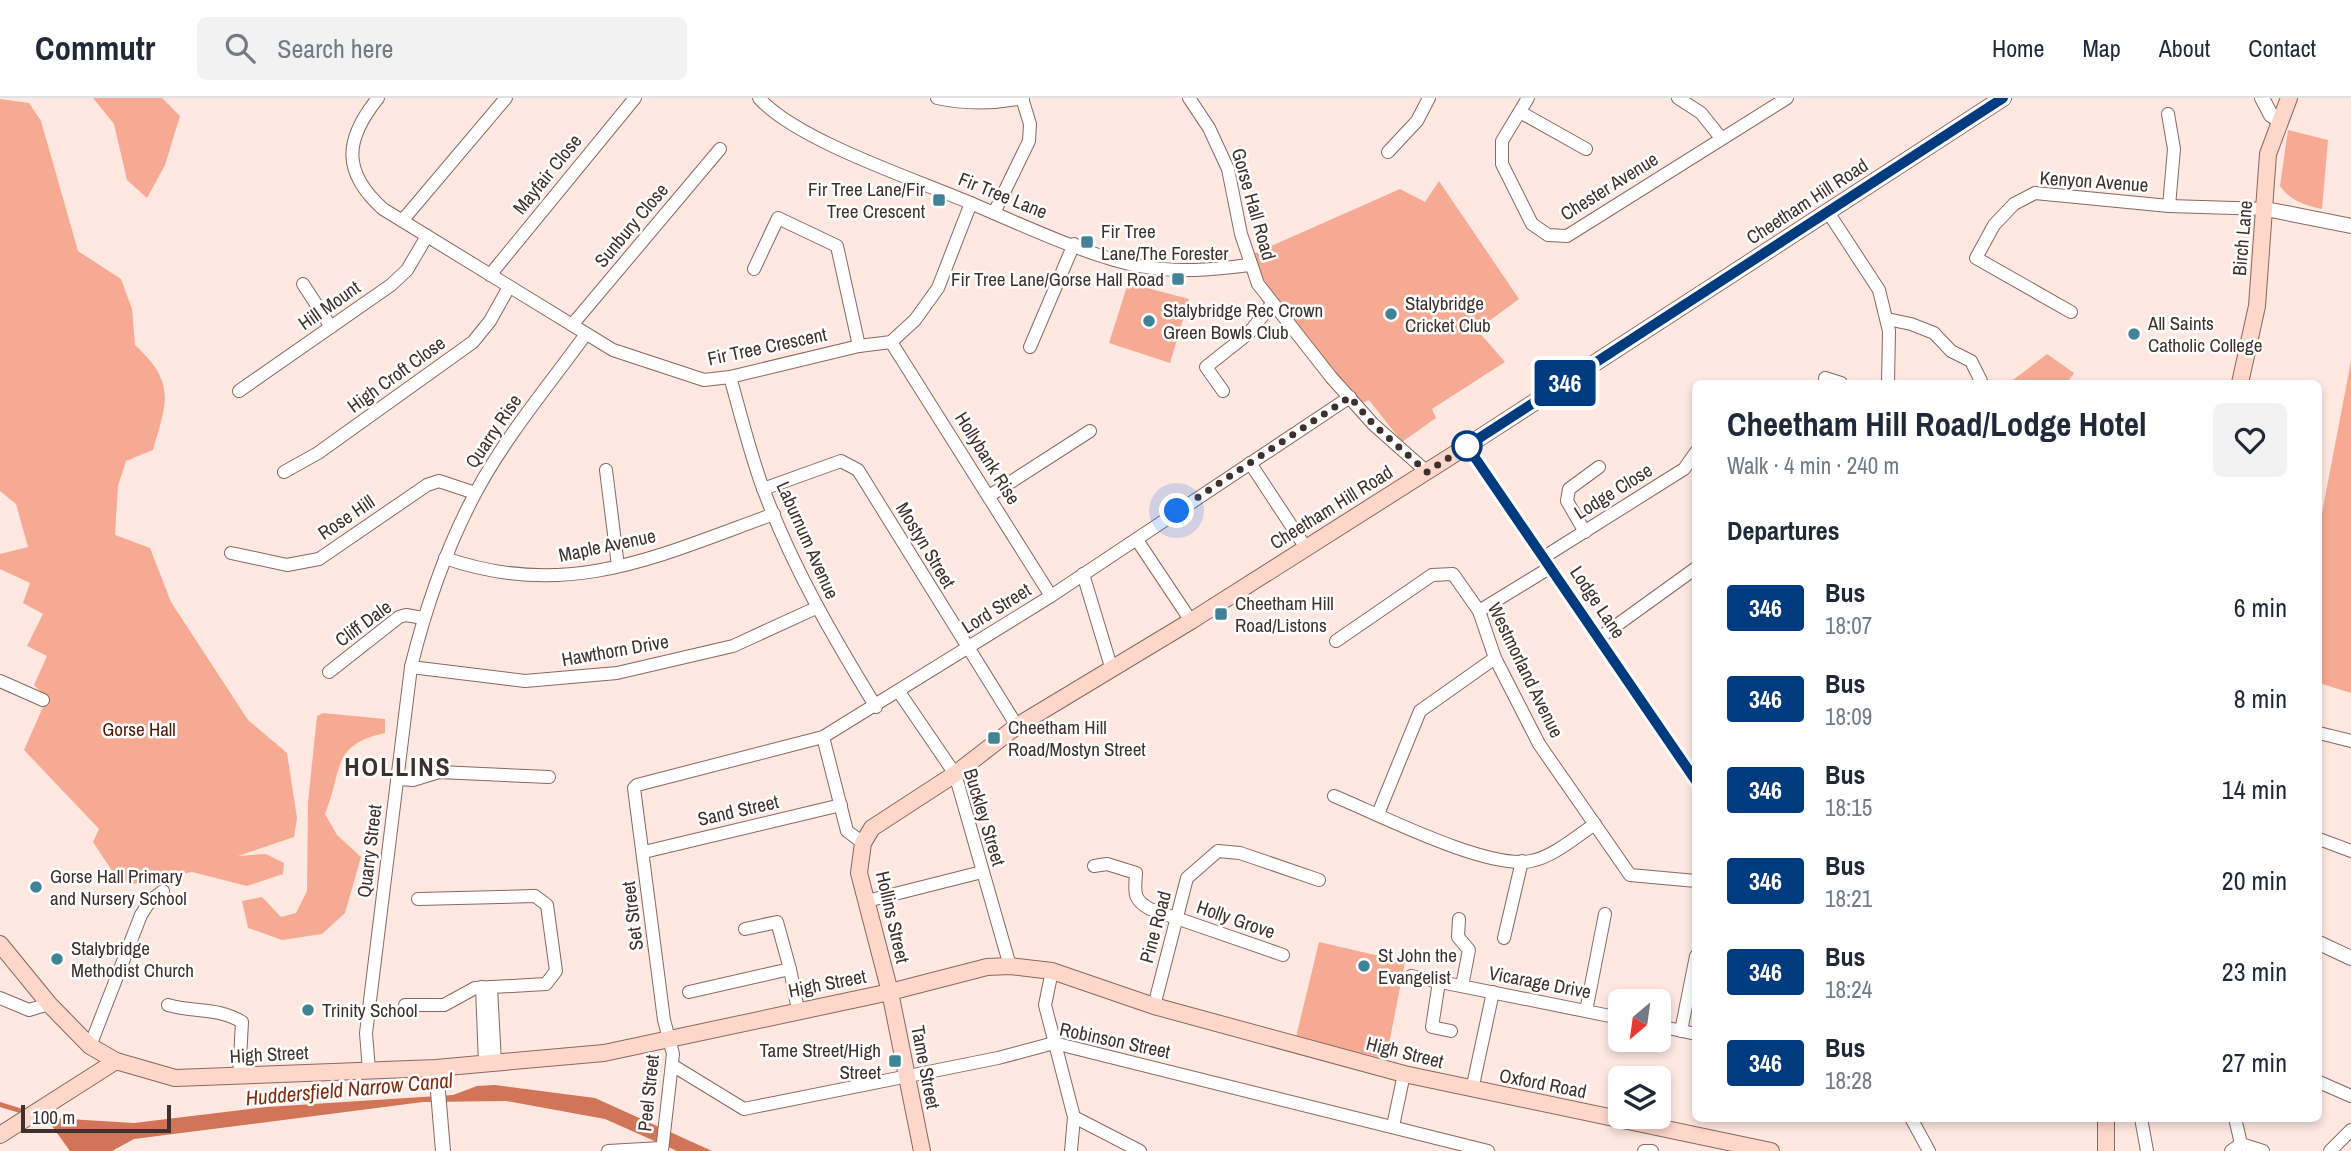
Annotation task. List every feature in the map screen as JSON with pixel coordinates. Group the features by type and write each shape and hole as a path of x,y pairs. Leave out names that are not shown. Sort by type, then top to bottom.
{"main road":[{"name":"Cheetham Hill Road","path":"863,843 872,828 888,815 955,774 1017,726 1112,670 1427,472 2003,98"},
{"name":"Birch Lane","path":"2241,380 2257,306 2268,154 2289,98"},
{"name":"Hollins Street","path":"863,843 859,873 890,992"},
{"path":"0,944 48,1004 90,1046 116,1061 0,1135"},
{"name":"High Street","path":"116,1061 175,1078 239,1077 436,1068 604,1053 890,992 987,967 1010,966 1052,971 1154,1006 1472,1090"},
{"name":"Tame Street","path":"890,992 922,1151"},
{"path":"82,1081 90,1046"},
{"name":"Oxford Road","path":"1472,1090 1771,1151"},
{"path":"2106,1122 2106,1151"}],"street":[{"name":"Fir Tree Crescent","path":"378,98 361,118 354,139 353,166 363,191 402,221 613,350 660,368 704,380 730,377 859,346 891,342"},
{"path":"402,221 506,98"},
{"name":"Mayfair Close","path":"490,275 635,98"},
{"name":"Fir Tree Lane","path":"759,98 769,110 798,127 994,213 1112,259 1191,273 1250,265"},
{"path":"937,98 993,103 1022,98 1030,124 1028,141 994,213"},
{"name":"Gorse Hall Road","path":"1189,98 1209,128 1227,169 1250,265 1271,305 1373,424 1427,472"},
{"path":"1388,152 1417,121 1429,98"},
{"name":"Chester Avenue","path":"1528,98 1502,141 1502,164 1532,224 1548,235 1567,236 1787,98"},
{"path":"1678,98 1701,114 1721,138"},
{"path":"2262,98 2272,115 2280,121"},
{"path":"1520,112 1586,149"},
{"path":"2168,114 2174,149 2169,206"},
{"name":"Sunbury Close","path":"572,325 720,149"},
{"name":"Kenyon Avenue","path":"2071,312 1976,258 1994,225 2014,204 2035,193 2169,206 2266,209"},
{"path":"891,342 915,320 938,288 971,203"},
{"path":"2266,209 2351,226"},
{"path":"1828,212 1879,290 1887,319 1888,380"},
{"path":"754,269 778,218 836,246 859,346"},
{"name":"Hill Mount","path":"239,391 391,285 407,270 427,236"},
{"path":"1030,347 1074,244"},
{"path":"303,284 331,327"},
{"name":"High Croft Close","path":"284,472 318,453 473,342 490,321 509,287"},
{"path":"1223,391 1206,367 1249,333 1271,305"},
{"path":"1887,319 1934,333 1951,351 1972,361 1982,380"},
{"name":"Quarry Rise","path":"445,558 475,493 586,334"},
{"name":"Hollybank Rise","path":"891,342 1051,596"},
{"name":"Laburnum Avenue","path":"730,377 763,489 774,514 816,608 876,707"},
{"path":"1825,378 1831,380"},
{"name":"Lord Street","path":"634,788 637,785 823,737 876,707 1138,540 1350,397"},
{"path":"989,496 1090,431"},
{"name":"Lodge Lane","path":"1467,446 1692,776"},
{"name":"Lodge Close","path":"1479,611 1585,532 1684,469 1692,458"},
{"name":"Mostyn Street","path":"763,489 841,461 858,470 1017,726"},
{"path":"1251,463 1306,548"},
{"path":"1585,532 1567,501 1569,489 1599,467"},
{"path":"606,470 618,566"},
{"name":"Rose Hill","path":"231,553 287,565 319,559 427,485 439,481 475,493"},
{"name":"Maple Avenue","path":"445,558 483,571 516,576 578,574 647,560 774,514"},
{"path":"1138,540 1191,621"},
{"name":"Quarry Street","path":"369,1070 366,1033 411,667 423,618 445,558"},
{"path":"1599,638 1692,571"},
{"path":"1083,574 1112,670"},
{"name":"Westmorland Avenue","path":"1336,641 1432,576 1453,574 1479,611 1495,658 1539,744 1630,875 1692,881"},
{"name":"Hawthorn Drive","path":"411,667 525,681 617,673 733,646 816,608"},
{"name":"Cliff Dale","path":"329,673 399,617 406,615 423,618"},
{"path":"1378,814 1420,711 1495,658"},
{"path":"0,681 43,700"},
{"name":"Buckley Street","path":"899,692 955,774 1010,966"},
{"path":"2322,734 2351,741"},
{"path":"823,737 847,831 863,843"},
{"path":"397,779 413,780 439,772 549,777"},
{"name":"Set Street","path":"634,788 669,1040"},
{"path":"1334,796 1462,849 1500,860 1531,861 1595,824"},
{"name":"Sand Street","path":"644,852 841,806"},
{"path":"2322,840 2351,851"},
{"name":"Pine Road","path":"1154,1006 1187,878 1218,851 1240,853 1319,880"},
{"path":"1504,938 1522,861"},
{"name":"Holly Grove","path":"1094,866 1107,864 1136,873 1134,895 1138,902 1283,956"},
{"path":"867,901 982,872"},
{"path":"90,1046 144,900 163,891"},
{"path":"405,1005 444,1005 486,987 546,984 556,971 547,905 535,896 418,900"},
{"path":"1586,1012 1605,914"},
{"path":"1460,919 1458,937 1469,950 1462,986"},
{"path":"745,929 777,922 798,1010"},
{"path":"2322,944 2351,958"},
{"path":"689,992 790,969"},
{"path":"1052,971 1045,1005 1074,1118 1071,1151"},
{"name":"Vicarage Drive","path":"1411,976 1608,1016"},
{"path":"1681,1031 1692,976"},
{"path":"1439,982 1432,1027 1451,1031"},
{"path":"486,987 490,1064"},
{"path":"1472,1090 1493,992"},
{"path":"0,998 29,1010 48,1004"},
{"path":"168,1005 193,1013 223,1011 242,1022 239,1077"},
{"path":"1671,1029 1692,1033"},
{"name":"Peel Street","path":"661,1149 672,1065 669,1040"},
{"name":"Robinson Street","path":"672,1065 744,1109 999,1058 1054,1043 1488,1151"},
{"path":"436,1068 443,1151"},
{"path":"1393,1126 1404,1074"},
{"path":"2322,1083 2351,1096"},
{"path":"1074,1118 1140,1151"},
{"path":"1913,1122 1929,1151"},
{"path":"2142,1122 2147,1151"},
{"path":"2235,1122 2236,1147 2263,1151"},
{"path":"2330,1151 2351,1130"},
{"path":"608,1151 661,1149"},
{"path":"1644,1151 1653,1151"}],"green space":[{"path":"93,98 162,98 180,116 165,165 147,198 127,180 114,124"},
{"name":"Gorse Hall","path":"0,99 29,103 41,121 78,251 121,279 132,309 135,345 148,358 162,382 164,405 153,450 126,461 118,486 115,535 150,548 171,602 248,720 287,753 297,818 294,837 238,856 266,854 284,863 283,874 247,886 192,872 133,884 116,877 93,842 99,829 24,750 47,698 34,685 47,656 27,646 43,614 23,603 30,583 0,569 0,554 28,547 16,504 0,491"},
{"path":"2288,130 2328,140 2322,209 2298,202 2280,186"},
{"name":"Stalybridge Cricket Club","path":"1439,181 1519,299 1477,330 1505,362 1432,409 1436,418 1402,442 1369,400 1362,403 1300,333 1273,295 1253,254 1400,189 1425,202"},
{"name":"Stalybridge Rec Crown Green Bowls Club","path":"1128,283 1189,299 1170,363 1109,343"},
{"path":"2047,354 2074,373 2069,380 2013,380"},
{"path":"2351,361 2351,693 2322,684 2322,513"},
{"path":"323,713 385,719 385,733 355,744 347,752 325,814 337,835 361,857 345,913 322,934 282,940 248,928 242,901 262,897 281,917 296,913 307,891 308,802 317,716"},
{"path":"1319,942 1405,962 1386,1059 1296,1037"}],"shaded area":[{"path":"495,1085 595,1098 712,1151 677,1151 605,1119 506,1101 423,1102 134,1139 112,1151 70,1151 49,1122 0,1107 0,1102 52,1118 134,1123 267,1107 453,1095 477,1086"}],"bus line":[{"name":"346","path":"1692,775 1467,446 2003,98"}],"place":[{"name":"Fir Tree Lane/Fir Tree Crescent","path":"939,200"},
{"name":"Fir Tree Lane/The Forester","path":"1087,242"},
{"name":"Fir Tree Lane/Gorse Hall Road","path":"1178,279"},
{"name":"Stalybridge Cricket Club","path":"1391,314"},
{"name":"Stalybridge Rec Crown Green Bowls Club","path":"1149,321"},
{"name":"All Saints Catholic College","path":"2134,334"},
{"name":"Cheetham Hill Road/Listons","path":"1221,614"},
{"name":"Cheetham Hill Road/Mostyn Street","path":"994,738"},
{"name":"Gorse Hall Primary and Nursery School","path":"36,887"},
{"name":"Stalybridge Methodist Church","path":"57,959"},
{"name":"St John the Evangelist","path":"1364,966"},
{"name":"Trinity School","path":"308,1010"},
{"name":"Tame Street/High Street","path":"895,1061"}],"district":[{"name":"HOLLINS","path":"398,766"}],"route":[{"path":"1177,511 1350,397 1373,424 1427,472 1467,446"}],"water label":[{"name":"Huddersfield Narrow Canal","path":"349,1089"}]}
